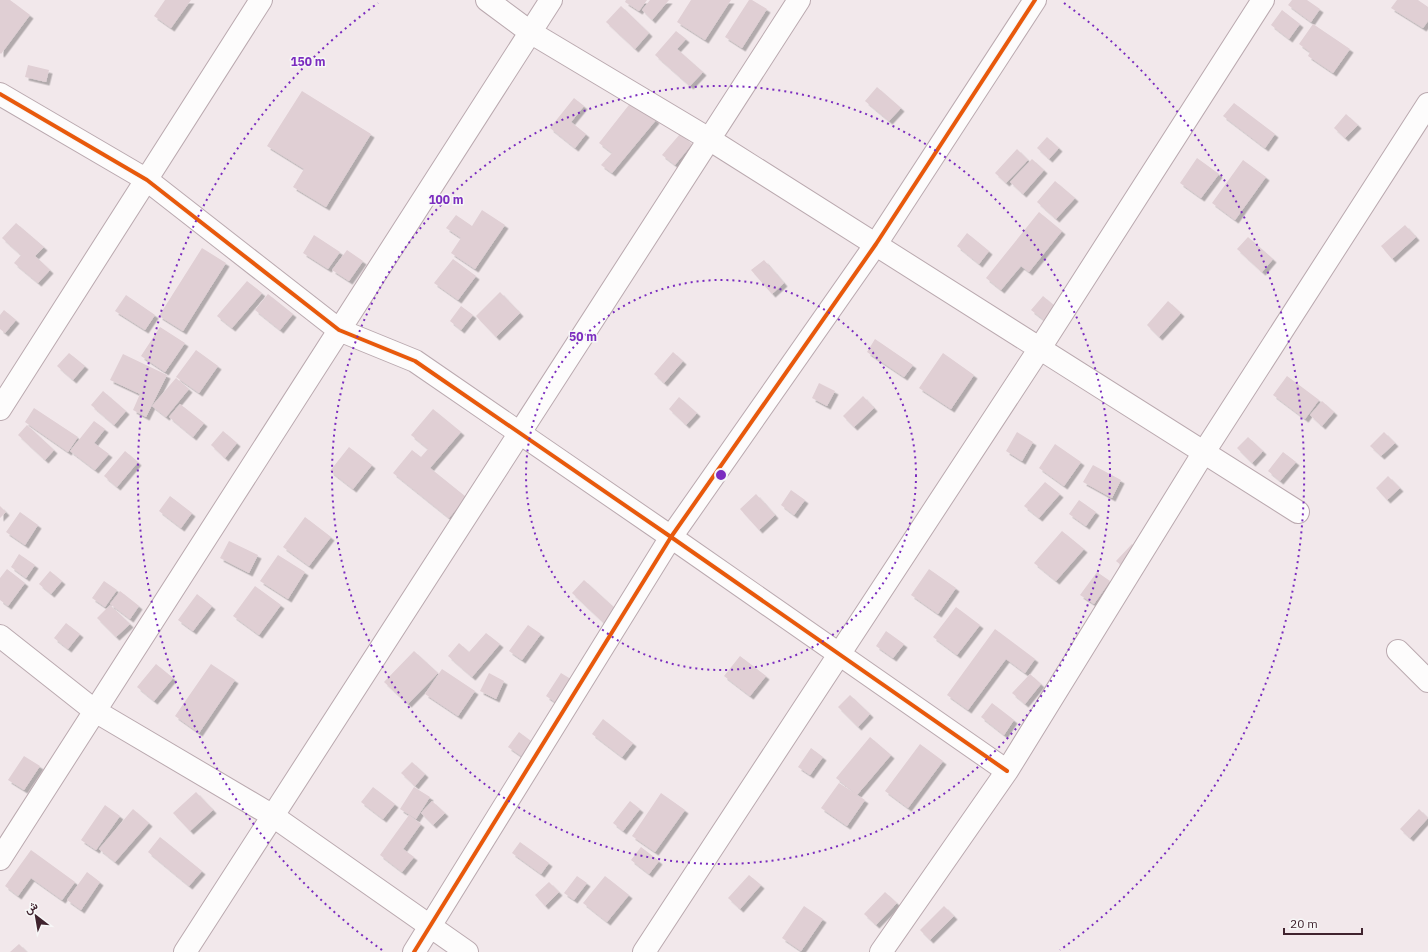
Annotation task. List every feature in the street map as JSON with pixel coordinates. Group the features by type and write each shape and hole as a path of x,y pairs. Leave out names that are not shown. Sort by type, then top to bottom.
{"street":[{"path":"0,409 261,0"},
{"path":"487,0 530,32 709,138 1298,512"},
{"path":"0,859 551,0"},
{"path":"185,952 799,0"},
{"path":"414,952 672,537 876,244 1035,0"},
{"path":"644,952 1040,348 1263,0"},
{"path":"0,94 147,180 339,330 415,361 672,537 1007,771"},
{"path":"881,952 1007,771 1204,452 1428,104"},
{"path":"0,636 95,711 273,816 467,952"},
{"path":"1398,651 1428,681"}],"building":[{"path":"0,0 10,0 30,15 1,54 0,53"},
{"path":"165,0 191,0 171,28 154,16"},
{"path":"626,0 647,0 639,11 625,2"},
{"path":"650,0 669,0 652,20 642,10"},
{"path":"691,0 731,0 705,40 677,22"},
{"path":"749,0 752,0 767,9 742,48 725,37"},
{"path":"1292,0 1307,0 1320,9 1311,22 1288,5"},
{"path":"1397,0 1418,0 1428,7 1428,21 1423,28 1391,8"},
{"path":"621,6 649,33 635,49 606,22"},
{"path":"1282,10 1300,24 1289,39 1271,25"},
{"path":"1313,24 1350,49 1333,73 1308,56 1310,52 1299,44"},
{"path":"676,31 686,39 677,49 703,72 690,86 655,55"},
{"path":"28,65 49,70 46,82 25,77"},
{"path":"877,87 901,108 889,121 865,101"},
{"path":"302,91 371,134 326,207 293,187 304,169 267,146"},
{"path":"574,98 584,106 571,122 586,134 575,148 550,128"},
{"path":"632,101 656,120 612,173 601,165 612,153 599,143"},
{"path":"1234,103 1275,134 1265,148 1223,116"},
{"path":"1346,114 1358,125 1345,138 1334,128"},
{"path":"680,134 692,144 675,165 662,155"},
{"path":"1047,137 1059,148 1049,159 1037,148"},
{"path":"1017,149 1028,160 1006,183 995,173"},
{"path":"1197,158 1219,174 1201,198 1180,183"},
{"path":"1032,159 1044,170 1023,194 1010,182"},
{"path":"1243,160 1266,177 1235,220 1212,203"},
{"path":"1055,181 1075,198 1056,219 1037,202"},
{"path":"482,210 505,225 475,269 451,253 461,238 446,228 456,215 472,226"},
{"path":"1039,212 1062,231 1029,272 1021,266 1001,290 986,278"},
{"path":"16,223 44,247 35,256 50,270 38,283 14,263 21,255 2,238"},
{"path":"1405,225 1416,237 1392,259 1381,246"},
{"path":"967,233 989,251 979,264 957,246"},
{"path":"314,235 340,252 328,269 303,253"},
{"path":"1248,237 1273,259 1262,272 1237,249"},
{"path":"202,248 226,263 183,331 159,316"},
{"path":"347,250 363,261 349,281 332,270"},
{"path":"453,259 476,276 458,300 434,283"},
{"path":"764,260 784,283 772,294 751,270"},
{"path":"247,281 262,293 232,328 217,316"},
{"path":"500,292 520,313 496,337 476,316"},
{"path":"268,294 293,314 280,330 255,310"},
{"path":"126,295 155,315 145,330 115,311"},
{"path":"1043,296 1056,307 1044,320 1031,310"},
{"path":"1168,301 1181,313 1159,337 1147,325"},
{"path":"461,306 473,315 461,330 450,321"},
{"path":"4,310 16,320 5,333 0,329 0,315"},
{"path":"160,327 185,343 165,372 141,356"},
{"path":"875,339 913,365 904,377 867,352"},
{"path":"196,350 218,366 199,393 176,377"},
{"path":"673,352 683,361 664,383 654,374"},
{"path":"69,353 85,366 73,380 57,366"},
{"path":"943,353 974,375 951,409 919,388"},
{"path":"123,354 167,375 146,417 133,410 140,394 110,380"},
{"path":"1287,376 1319,400 1305,419 1273,395"},
{"path":"176,378 189,389 166,417 152,406"},
{"path":"819,383 835,391 827,406 812,398"},
{"path":"103,391 126,411 114,425 91,405"},
{"path":"863,396 874,408 854,427 843,416"},
{"path":"679,397 697,413 686,425 669,409"},
{"path":"1322,401 1334,412 1322,426 1310,415"},
{"path":"180,404 204,423 193,437 169,417"},
{"path":"34,408 78,437 68,452 25,422"},
{"path":"433,409 461,432 430,468 466,497 449,518 393,473 412,450 421,457 428,449 411,435"},
{"path":"94,421 105,429 94,443 109,454 95,470 70,451"},
{"path":"27,425 54,450 45,460 18,435"},
{"path":"223,431 237,443 225,458 211,445"},
{"path":"1017,432 1033,442 1022,461 1006,451"},
{"path":"1384,432 1395,443 1381,456 1370,446"},
{"path":"1248,437 1263,451 1252,463 1237,448"},
{"path":"1055,444 1081,462 1064,486 1039,468"},
{"path":"349,447 372,465 353,489 330,471"},
{"path":"125,451 138,462 117,487 104,476"},
{"path":"1283,452 1296,462 1280,481 1268,471"},
{"path":"1093,465 1121,480 1112,498 1083,482"},
{"path":"1388,476 1400,488 1387,500 1376,488"},
{"path":"1045,482 1060,494 1039,518 1024,506"},
{"path":"791,490 805,500 794,515 781,505"},
{"path":"756,494 775,515 759,530 740,509"},
{"path":"170,496 192,513 181,528 159,511"},
{"path":"1079,500 1096,512 1086,526 1069,514"},
{"path":"0,506 6,512 0,518"},
{"path":"20,512 38,525 25,545 6,532"},
{"path":"305,517 331,537 309,566 283,547"},
{"path":"1062,531 1084,549 1056,581 1034,563"},
{"path":"229,541 258,555 249,573 220,558"},
{"path":"1132,544 1142,553 1127,570 1116,561"},
{"path":"19,554 35,565 26,578 11,567"},
{"path":"278,555 305,572 288,599 260,581"},
{"path":"7,569 25,583 8,606 0,600 0,578"},
{"path":"929,569 956,588 938,614 911,595"},
{"path":"50,571 62,581 51,594 39,584"},
{"path":"1097,572 1110,581 1094,604 1080,595"},
{"path":"584,580 618,611 605,624 572,593"},
{"path":"104,581 117,590 105,607 92,598"},
{"path":"255,586 281,605 259,635 233,616"},
{"path":"120,591 139,606 130,619 110,604"},
{"path":"197,594 212,606 193,631 178,620"},
{"path":"110,605 130,624 116,637 97,618"},
{"path":"956,607 980,625 957,655 933,637"},
{"path":"66,623 80,634 68,649 54,638"},
{"path":"528,625 541,634 522,660 509,651"},
{"path":"995,629 1035,659 1025,673 1006,659 968,710 947,695"},
{"path":"886,631 904,644 893,658 876,646"},
{"path":"486,633 500,644 472,677 448,656 459,643 469,652"},
{"path":"414,651 438,673 408,704 384,682"},
{"path":"740,656 766,676 750,696 724,676"},
{"path":"156,664 173,678 154,701 137,687"},
{"path":"211,664 235,680 199,733 175,716"},
{"path":"442,669 475,691 458,716 425,694"},
{"path":"489,673 504,681 496,699 480,691"},
{"path":"561,673 574,681 558,704 546,696"},
{"path":"1030,674 1041,684 1025,704 1012,693"},
{"path":"850,695 870,714 858,727 838,707"},
{"path":"992,703 1014,720 1004,735 981,717"},
{"path":"603,719 633,743 622,757 592,734"},
{"path":"519,732 535,744 524,758 508,747"},
{"path":"870,737 891,755 857,795 836,778"},
{"path":"920,744 943,761 908,808 885,791"},
{"path":"811,748 823,757 810,775 798,767"},
{"path":"24,756 40,766 24,790 8,780"},
{"path":"412,762 425,774 415,786 401,773"},
{"path":"839,783 865,800 847,826 821,808"},
{"path":"373,787 395,804 383,819 361,802"},
{"path":"414,787 430,797 416,819 400,809"},
{"path":"196,792 213,810 190,831 173,813"},
{"path":"661,793 685,810 655,852 632,836"},
{"path":"432,801 445,813 433,825 421,813"},
{"path":"630,801 640,809 623,831 613,823"},
{"path":"105,805 120,816 96,850 81,840"},
{"path":"133,809 149,823 115,862 99,849"},
{"path":"1419,809 1428,818 1410,838 1400,829"},
{"path":"409,815 421,824 403,849 414,857 402,872 380,855"},
{"path":"160,837 202,871 189,886 148,852"},
{"path":"520,842 549,863 541,874 512,853"},
{"path":"641,847 659,861 649,874 631,860"},
{"path":"31,850 75,882 62,900 31,878 18,896 5,886"},
{"path":"87,872 100,882 81,910 67,900"},
{"path":"749,875 761,885 740,909 728,898"},
{"path":"577,876 587,883 574,900 564,893"},
{"path":"605,876 629,895 607,922 583,903"},
{"path":"549,882 559,892 545,906 535,895"},
{"path":"885,892 897,903 876,925 864,914"},
{"path":"804,906 823,919 801,951 782,938"},
{"path":"944,906 954,916 930,940 920,930"},
{"path":"19,944 27,952 10,952"}],"cycle path":[{"path":"414,952 671,537 876,244 1035,0"},
{"path":"0,94 147,180 339,330 415,361 1007,771"}]}
